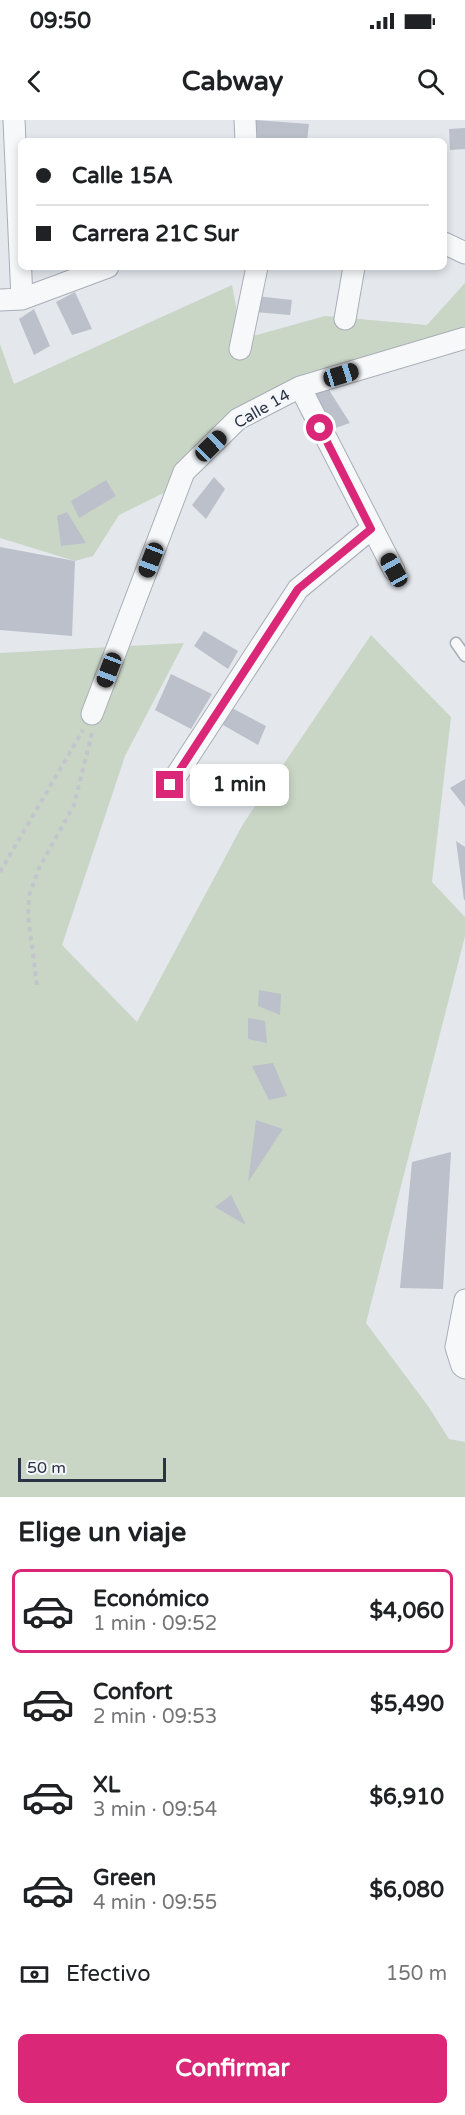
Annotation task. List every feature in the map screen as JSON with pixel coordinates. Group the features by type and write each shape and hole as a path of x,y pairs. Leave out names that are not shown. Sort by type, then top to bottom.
{"street":[{"path":"14,120 18,210"},
{"path":"244,120 246,138"},
{"path":"447,244 465,253"},
{"path":"21,270 22,299"},
{"path":"0,300 22,299 100,270"},
{"path":"240,349 256,270"},
{"path":"345,319 353,270"},
{"name":"Calle 14","path":"92,714 184,472 238,419 300,387 465,338"},
{"path":"300,387 394,570"},
{"path":"170,785 298,589 371,529"},
{"path":"464,1367 456,1347 465,1300"}],"lane":[{"path":"456,643 465,656"}],"path":[{"path":"0,872 92,714"},
{"path":"38,985 28,916 29,897 39,868 74,805 92,739 92,714"}],"green space":[{"path":"465,283 465,326 241,418 186,482 119,515 93,556 75,561 0,538 0,344 14,384 232,285 242,339 325,316 427,325"},
{"path":"371,635 451,717 432,882 465,917 465,936 366,1323 428,1406 449,1439 465,1442 465,1497 0,1497 0,653 184,643 125,756 62,945 137,1022 243,824"}],"building":[{"path":"255,120 309,124 307,138 254,138"},
{"path":"465,128 465,149 450,150 449,129"},
{"path":"75,292 92,329 72,335 56,302"},
{"path":"256,296 292,300 290,315 255,312"},
{"path":"34,309 50,346 34,355 19,319"},
{"path":"329,390 350,423 327,431 308,394"},
{"path":"214,477 225,489 206,519 192,505"},
{"path":"106,480 116,496 79,518 71,501"},
{"path":"67,512 86,543 61,546 57,516"},
{"path":"0,547 75,561 72,636 0,630"},
{"path":"204,631 238,651 228,669 194,646"},
{"path":"171,674 212,694 191,729 155,710"},
{"path":"230,707 266,726 258,745 223,725"},
{"path":"465,779 465,807 450,788"},
{"path":"456,841 465,847 465,900 464,900"},
{"path":"259,990 281,994 280,1015 258,1006"},
{"path":"248,1018 265,1021 267,1043 248,1039"},
{"path":"273,1063 287,1096 269,1100 252,1066"},
{"path":"256,1120 283,1129 248,1182"},
{"path":"451,1152 443,1289 400,1288 412,1162"},
{"path":"231,1195 246,1225 215,1207"}],"route":[{"path":"170,785 298,589 371,529 320,428"}]}
